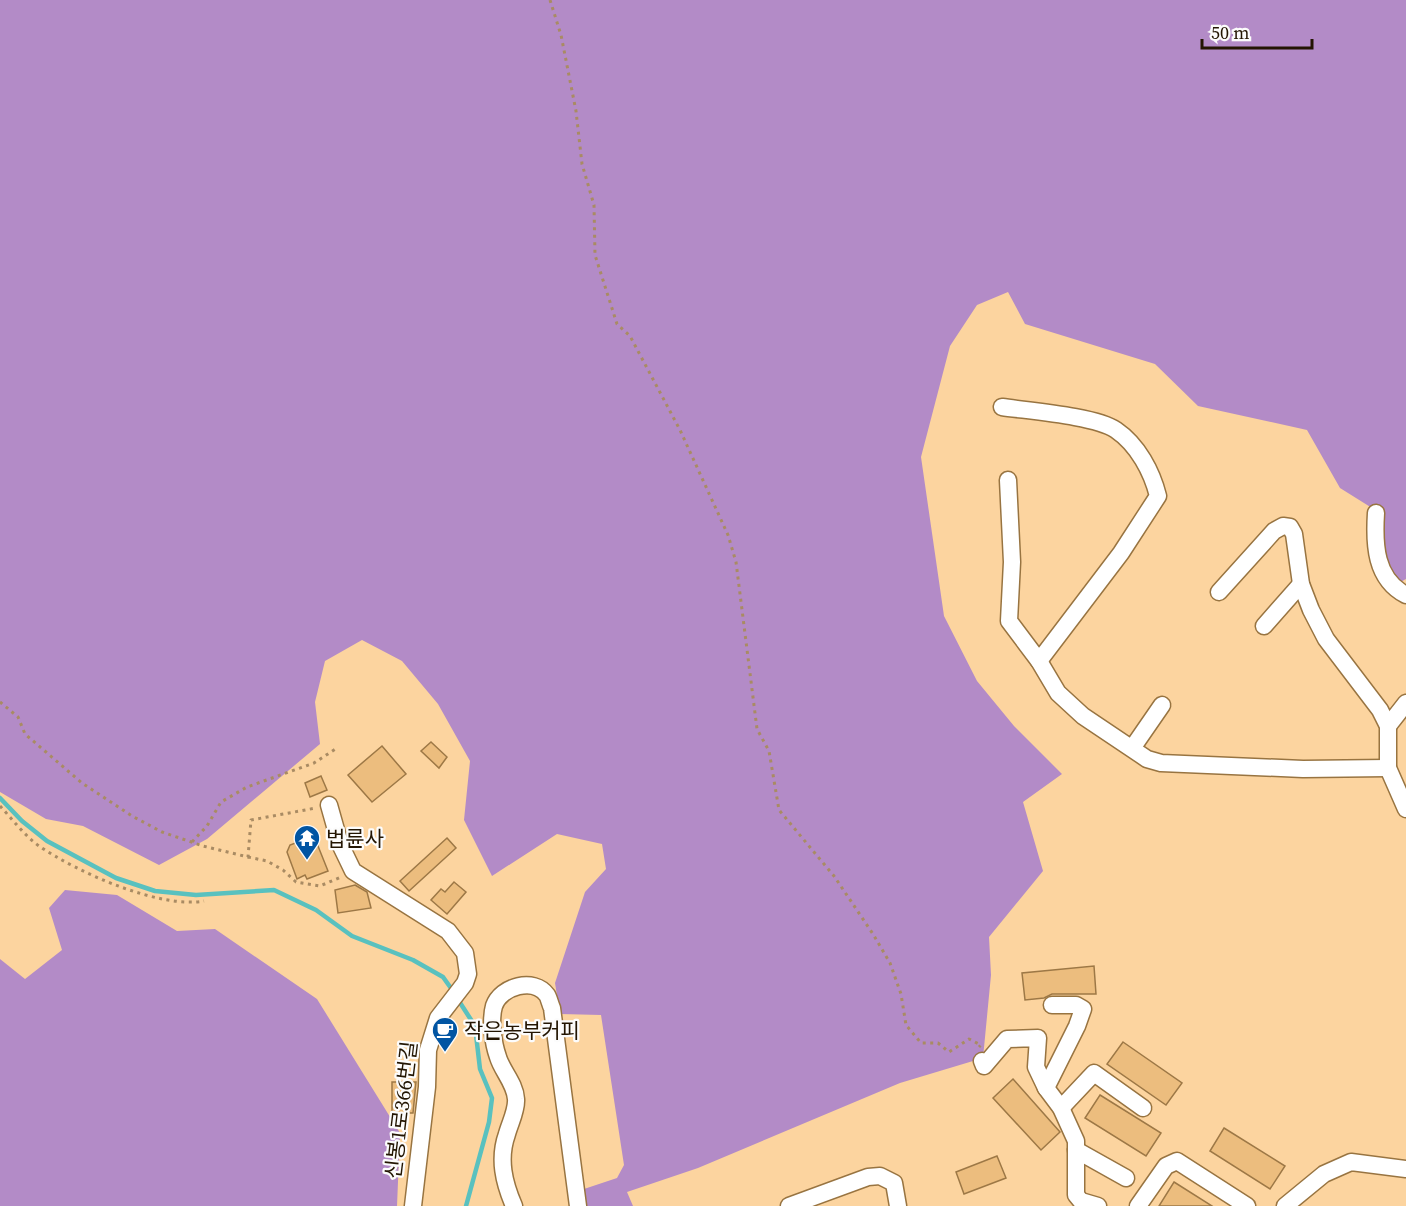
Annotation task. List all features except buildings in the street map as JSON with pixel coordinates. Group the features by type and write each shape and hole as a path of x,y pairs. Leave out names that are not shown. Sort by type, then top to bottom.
{"street":[{"path":"1002,407 1098,423 1116,430 1147,465 1158,496 1114,562 1039,660"},
{"path":"1008,480 1012,562 1008,602 1009,621 1039,660 1058,693 1083,716 1133,747 1147,759 1180,766 1388,768"},
{"path":"1376,513 1374,535 1378,557 1387,581 1393,589 1406,595"},
{"path":"1219,592 1274,531 1282,526 1290,527 1294,534 1301,584 1311,610 1326,639 1380,710 1388,726 1388,768 1406,809"},
{"path":"1264,626 1301,584"},
{"path":"1388,726 1406,704"},
{"path":"1133,747 1162,705"},
{"path":"329,805 340,844 353,871"},
{"name":"신봉1로366번길","path":"353,871 447,932 460,944 467,962 465,983 438,1018 428,1050 427,1087 412,1206"},
{"path":"514,1206 505,1183 502,1154 516,1097 498,1058 493,1023 494,1005 503,993 515,986 526,985 537,986 547,995 552,1008 578,1206"},
{"path":"1046,1088 1083,1013 1080,1006 1052,1005"},
{"path":"980,1056 984,1066 1007,1038 1038,1038 1036,1067 1046,1088 1061,1108 1073,1131 1076,1150 1076,1195 1081,1201 1098,1206"},
{"path":"1061,1108 1094,1073 1143,1108"},
{"path":"1076,1150 1126,1178"},
{"path":"1138,1206 1166,1166 1177,1161 1247,1206"},
{"path":"1292,1201 1324,1174 1351,1162 1406,1169"},
{"path":"789,1206 868,1177 880,1176 894,1183 898,1206"}],"path":[{"path":"550,0 561,35 576,111 582,164 594,205 595,255 617,324 630,336 680,430 715,502 736,562 757,729 769,751 779,810 834,876 873,934 890,963 901,994 906,1025 921,1043 938,1043 949,1052 969,1039 981,1045 980,1056"},
{"path":"0,702 18,717 25,734 82,783 132,816 162,832 267,861 284,870 296,882 320,886 353,871"},
{"path":"192,842 207,826 221,802 247,787 314,763 338,748"},
{"path":"248,857 251,820 329,805"},
{"path":"0,807 22,832 40,846 131,891 157,900 193,903 204,901"}],"shaded area":[{"path":"0,0 1406,0 1406,579 1391,587 1372,508 1340,488 1307,430 1198,406 1155,364 1025,324 1008,292 977,305 950,346 921,457 944,616 977,681 1014,726 1062,774 1023,802 1043,871 989,937 991,975 983,1058 900,1083 698,1168 627,1192 633,1206 586,1206 584,1189 617,1178 624,1165 601,1015 560,1014 555,983 585,892 606,869 602,844 557,834 492,876 464,820 470,761 438,704 402,661 362,640 325,661 315,702 320,744 207,839 159,865 83,826 46,819 0,792"},
{"path":"65,890 117,895 177,931 215,929 317,999 400,1133 397,1206 0,1206 0,959 25,979 62,950 49,908"}],"waterway":[{"path":"0,798 22,821 47,841 116,878 155,891 196,895 274,890 316,910 352,936 413,960 443,977 453,991"},
{"path":"457,998 475,1026 480,1069 492,1098 489,1122 466,1206"}],"place":[{"name":"법륜사","path":"307,861"},
{"name":"작은농부커피","path":"445,1053"}]}
